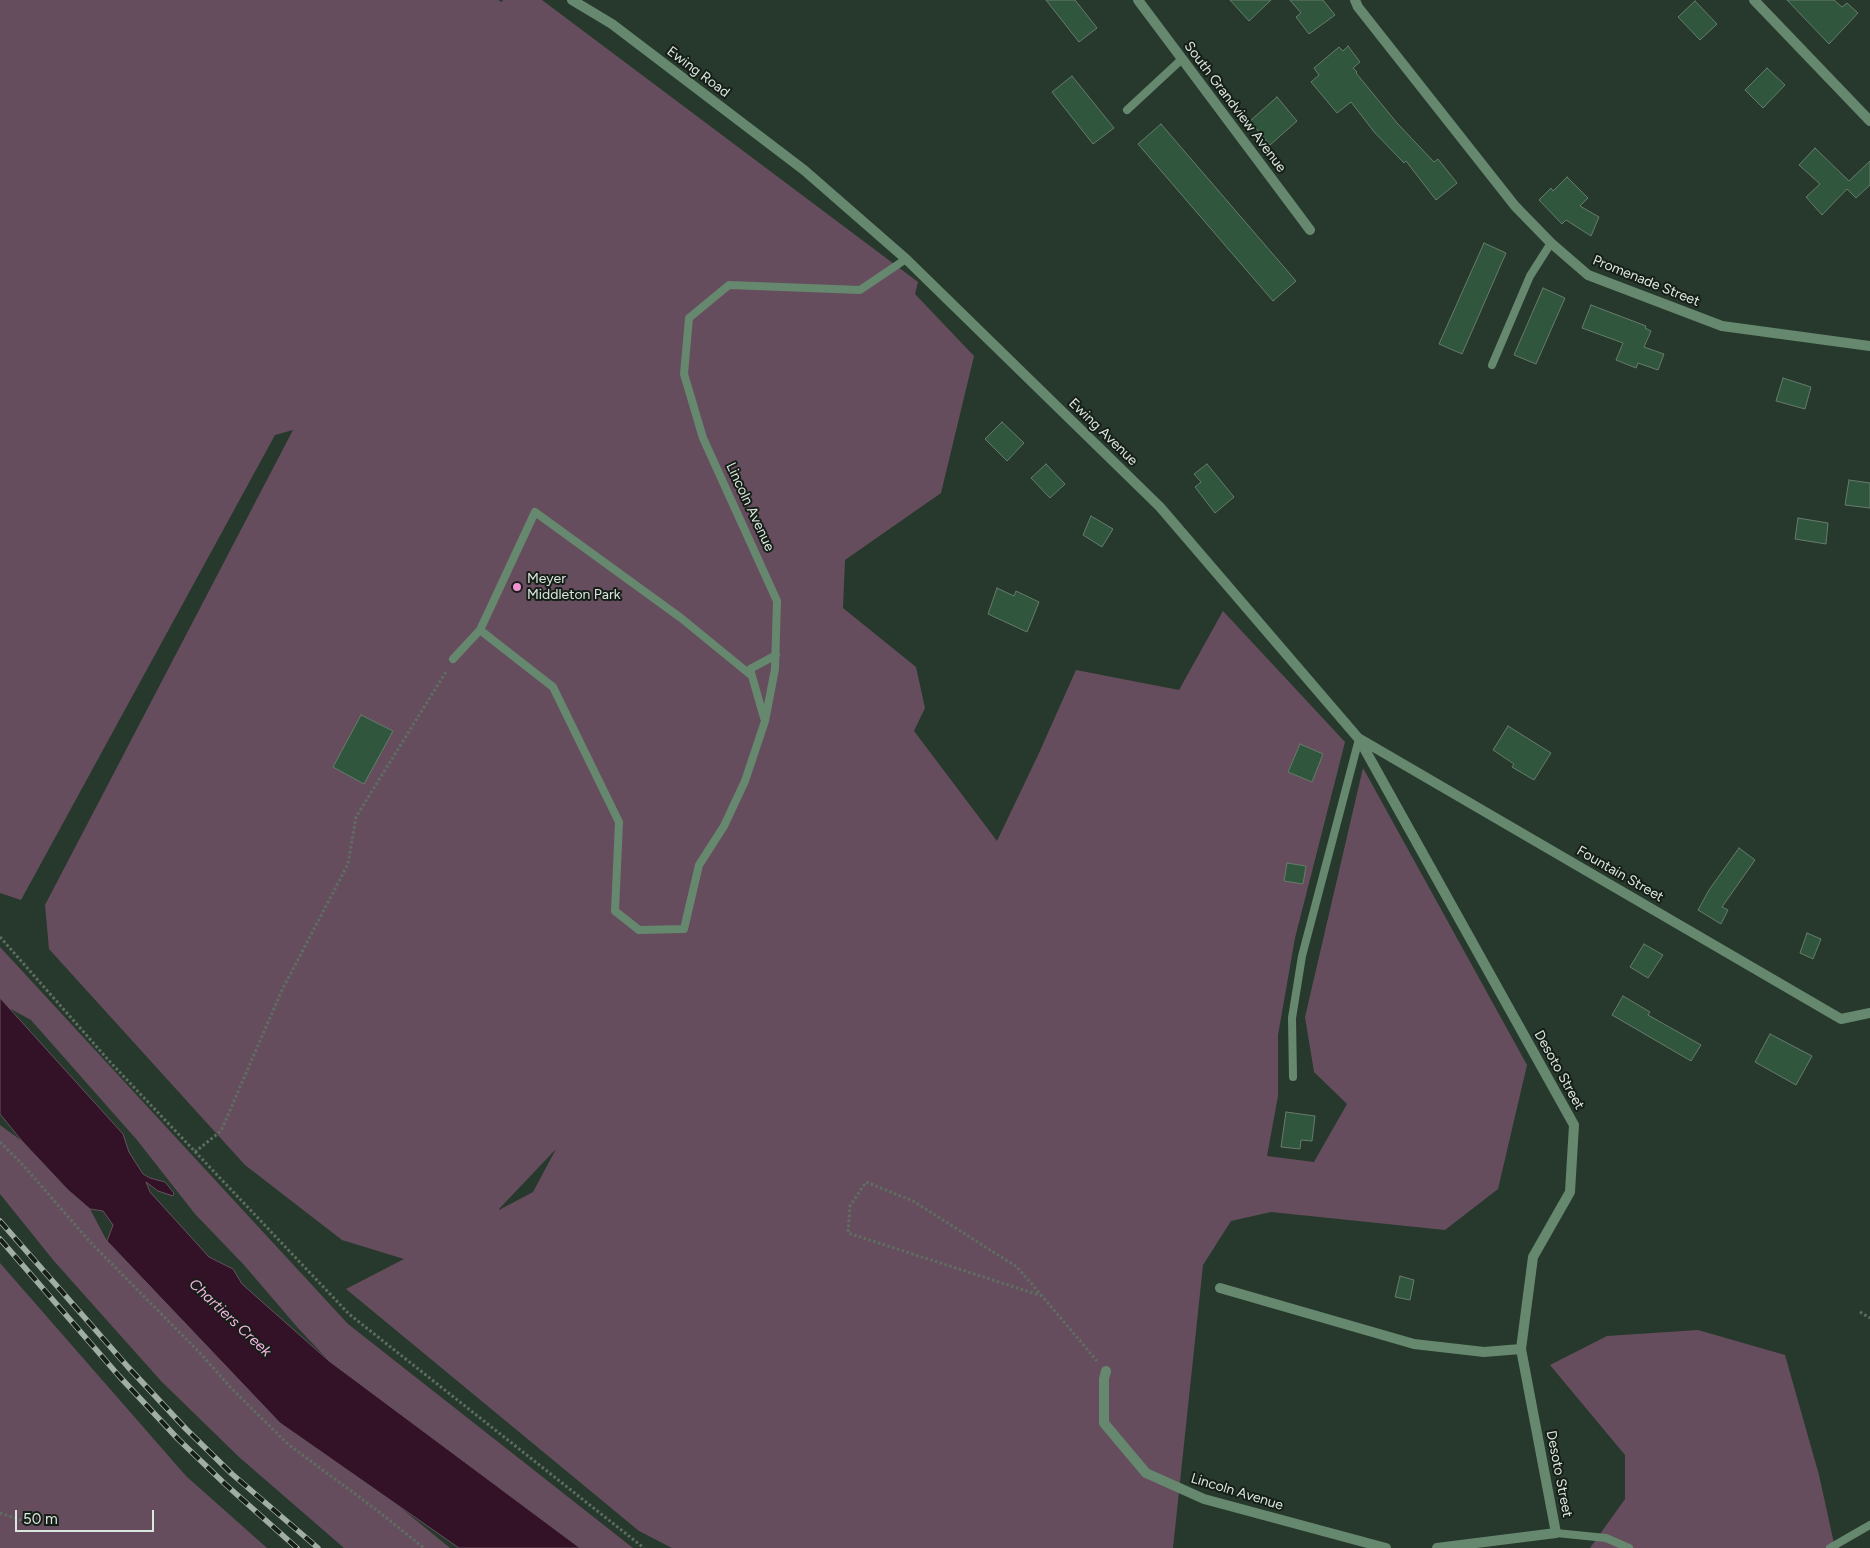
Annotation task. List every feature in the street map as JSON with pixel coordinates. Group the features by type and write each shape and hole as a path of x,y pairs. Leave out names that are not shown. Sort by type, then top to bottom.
{"street":[{"name":"Ewing Road","path":"572,0 612,24 804,170"},
{"name":"South Grandview Avenue","path":"1138,0 1310,230"},
{"name":"Promenade Street","path":"1355,0 1358,7 1515,206 1551,243 1588,275 1722,326 1870,346"},
{"path":"1754,0 1870,121"},
{"name":"Ewing Avenue","path":"804,170 906,258 1160,507 1359,739"},
{"name":"Fountain Street","path":"1359,739 1841,1019 1870,1013"},
{"name":"Desoto Street","path":"1359,739 1574,1125 1570,1192 1533,1257 1521,1349 1556,1533"},
{"path":"1220,1288 1414,1344 1484,1352 1521,1349"},
{"name":"Lincoln Avenue","path":"1106,1371 1104,1379 1104,1423 1146,1474 1204,1499 1386,1548"},
{"path":"1437,1548 1556,1533"}],"lane":[{"path":"1127,110 1182,59"},
{"path":"1492,365 1530,276 1551,243"},
{"name":"Lincoln Avenue","path":"480,630 553,687 619,822 615,911 639,930 684,929 699,866 724,826 745,781 765,721 775,669 777,600 703,438 684,374 689,318 729,285 860,290 906,258"},
{"path":"453,659 480,630 535,512 681,618 752,676"},
{"path":"765,721 750,669 776,655"},
{"path":"1292,1077 1292,1018 1302,956 1359,739"},
{"path":"1830,1548 1870,1525"},
{"path":"1556,1533 1606,1538 1628,1548"}],"path":[{"path":"196,1152 221,1131 282,990 348,864 356,817 453,659"},
{"path":"0,937 111,1063 349,1314 644,1548"},
{"path":"0,1142 22,1164 92,1244 200,1353 232,1390 289,1445 424,1548"},
{"path":"1042,1296 848,1233 850,1206 866,1182 913,1201 1017,1267 1042,1296 1106,1371"},
{"path":"1860,1312 1870,1318"},
{"path":"0,1514 27,1522"}],"shaded area":[{"path":"0,0 498,0 502,2 503,0 542,0 918,282 915,294 974,356 941,493 845,560 843,608 916,667 925,708 914,731 997,841 1076,670 1179,690 1223,611 1345,742 1295,938 1278,1035 1278,1096 1267,1156 1314,1162 1347,1104 1314,1072 1305,1017 1363,768 1527,1065 1498,1189 1445,1230 1271,1212 1231,1221 1203,1265 1173,1548 672,1548 639,1531 346,1289 404,1259 342,1240 245,1165 49,949 45,905 293,430 275,435 21,900 0,893","holes":["556,1149 533,1192 499,1210"]},
{"path":"0,947 348,1324 633,1548 580,1548 329,1361 244,1265 195,1214 137,1140 31,1020 9,1008 0,998"},
{"path":"0,1125 22,1141 68,1190 90,1209 107,1241 401,1508 450,1548 344,1548 239,1457 161,1381 54,1261 0,1194"},
{"path":"0,1263 186,1476 267,1548 0,1548"},
{"path":"1698,1330 1785,1355 1819,1475 1835,1548 1590,1548 1625,1499 1625,1455 1550,1365 1607,1336"}],"water":[{"name":"Chartiers Creek","path":"0,998 123,1134 129,1152 143,1174 165,1182 174,1193 173,1196 158,1191 146,1182 150,1192 209,1257 233,1269 242,1284 329,1361 580,1548 459,1548 280,1423 107,1241 113,1225 103,1211 90,1209 68,1190 22,1141 0,1114"}],"building":[{"path":"1046,0 1075,0 1097,28 1079,42"},
{"path":"1230,0 1271,0 1249,21"},
{"path":"1290,0 1323,0 1335,15 1309,34 1296,17 1301,13"},
{"path":"1787,0 1834,0 1842,7 1847,3 1858,13 1829,44"},
{"path":"1695,1 1717,24 1700,40 1678,17"},
{"path":"1348,46 1360,62 1353,68 1356,73 1397,123 1434,162 1438,159 1457,183 1436,200 1406,161 1404,163 1375,133 1351,102 1337,113 1311,82 1319,75 1314,68 1339,47 1343,51"},
{"path":"1767,68 1785,85 1763,108 1745,90"},
{"path":"1072,76 1114,128 1093,144 1052,92"},
{"path":"1277,97 1297,121 1270,145 1250,121"},
{"path":"1161,124 1296,281 1273,301 1138,144"},
{"path":"1815,148 1849,181 1870,161 1870,185 1856,198 1847,189 1822,215 1806,197 1820,184 1799,165"},
{"path":"1567,177 1588,198 1580,206 1599,217 1591,236 1566,220 1562,224 1539,200 1551,188 1553,191"},
{"path":"1484,243 1506,253 1462,354 1439,344"},
{"path":"1543,288 1565,298 1536,364 1514,355"},
{"path":"1591,305 1646,326 1645,328 1651,331 1644,347 1664,354 1658,370 1638,363 1636,368 1616,360 1623,343 1582,328"},
{"path":"1783,378 1811,387 1805,409 1776,401"},
{"path":"1002,422 1024,443 1007,461 985,439"},
{"path":"1046,464 1065,484 1050,498 1031,478"},
{"path":"1207,464 1234,497 1215,513 1195,487 1201,482 1194,474"},
{"path":"1849,480 1870,483 1870,508 1845,505"},
{"path":"1091,516 1113,529 1102,547 1083,535"},
{"path":"1798,518 1828,523 1826,544 1795,539"},
{"path":"997,588 1014,596 1016,591 1039,602 1027,632 988,614"},
{"path":"361,715 393,731 364,784 333,767"},
{"path":"1508,726 1551,753 1534,780 1512,767 1514,764 1493,750"},
{"path":"1300,744 1323,754 1312,782 1288,772"},
{"path":"1739,848 1755,860 1722,907 1728,910 1721,924 1698,910 1709,890"},
{"path":"1287,863 1306,866 1303,884 1284,881"},
{"path":"1807,933 1821,939 1813,959 1800,953"},
{"path":"1644,944 1663,955 1648,978 1630,967"},
{"path":"1623,996 1650,1012 1648,1015 1701,1045 1691,1061 1612,1015"},
{"path":"1770,1034 1812,1056 1796,1085 1755,1062"},
{"path":"1286,1112 1315,1116 1312,1141 1301,1140 1300,1149 1281,1147"},
{"path":"1400,1276 1414,1280 1410,1300 1395,1297"}],"railway":[{"path":"0,1221 128,1367 186,1429 232,1474 318,1548"},
{"path":"0,1239 119,1376 178,1439 297,1548"}],"place":[{"name":"Meyer Middleton Park","path":"517,587"}]}
